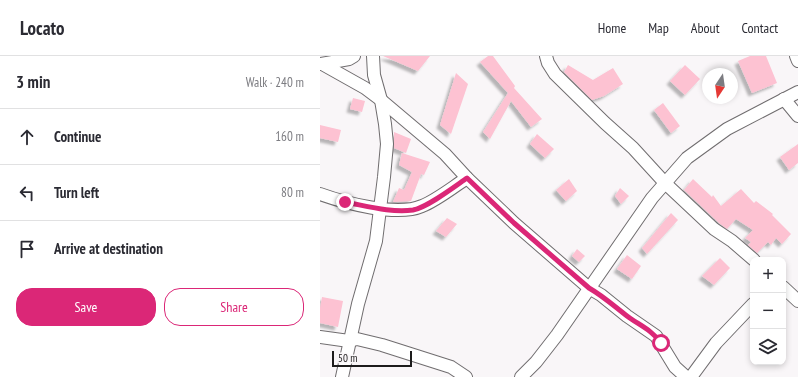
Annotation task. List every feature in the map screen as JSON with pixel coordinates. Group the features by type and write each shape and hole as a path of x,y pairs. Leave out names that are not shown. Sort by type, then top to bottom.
{"street":[{"path":"322,64 349,59 354,56"},
{"path":"342,377 349,341 376,241 380,210 386,144 381,100 374,75 373,56"},
{"path":"546,56 548,63 555,74 633,148 665,183 714,229 732,241 751,257"},
{"path":"796,56 798,61"},
{"path":"322,64 365,88 445,154 467,178 514,223 589,288 601,295 627,316 656,336 675,367 686,377"},
{"path":"521,377 536,362 652,198 687,158 727,129 798,92"},
{"path":"784,99 798,116"},
{"path":"320,194 345,202 380,210 413,210 423,206 467,178"},
{"path":"786,290 798,301"},
{"path":"691,377 716,343 750,307"},
{"path":"320,337 349,341 357,339 382,345 451,367 466,377"}],"building":[{"path":"383,56 430,56 418,71"},
{"path":"488,56 493,56 515,86 514,88 542,119 531,127 511,101 490,139 483,132 508,93 480,62"},
{"path":"750,56 766,56 777,83 752,93 738,61"},
{"path":"568,65 593,80 613,68 623,84 604,96 592,100 564,72"},
{"path":"685,65 700,79 685,95 670,81"},
{"path":"456,73 468,84 451,134 440,125"},
{"path":"353,98 365,101 362,112 350,109"},
{"path":"663,103 680,126 671,133 654,110"},
{"path":"320,125 341,130 338,142 320,138"},
{"path":"394,132 411,139 406,153 394,148"},
{"path":"537,134 554,149 545,158 530,144"},
{"path":"798,144 798,163 789,170 780,157"},
{"path":"402,153 430,162 424,175 421,174 411,201 393,202 399,188 404,190 412,172 399,165"},
{"path":"569,179 577,191 566,201 556,190"},
{"path":"693,179 712,197 713,195 721,206 741,189 754,203 756,201 773,214 772,215 791,234 782,244 776,238 771,245 768,242 757,253 748,245 751,242 745,238 753,230 736,219 727,229 684,190"},
{"path":"620,188 629,196 621,204 615,196"},
{"path":"671,213 678,220 647,254 642,248"},
{"path":"447,218 457,224 446,237 436,231"},
{"path":"577,249 585,256 579,262 572,256"},
{"path":"627,255 641,266 632,279 617,269"},
{"path":"720,258 730,268 714,285 702,276"},
{"path":"322,297 343,301 338,327 320,323"}],"route":[{"path":"345,202 380,210 413,210 423,206 467,178 514,223 589,288 601,295 627,316 656,336 661,343"}]}
